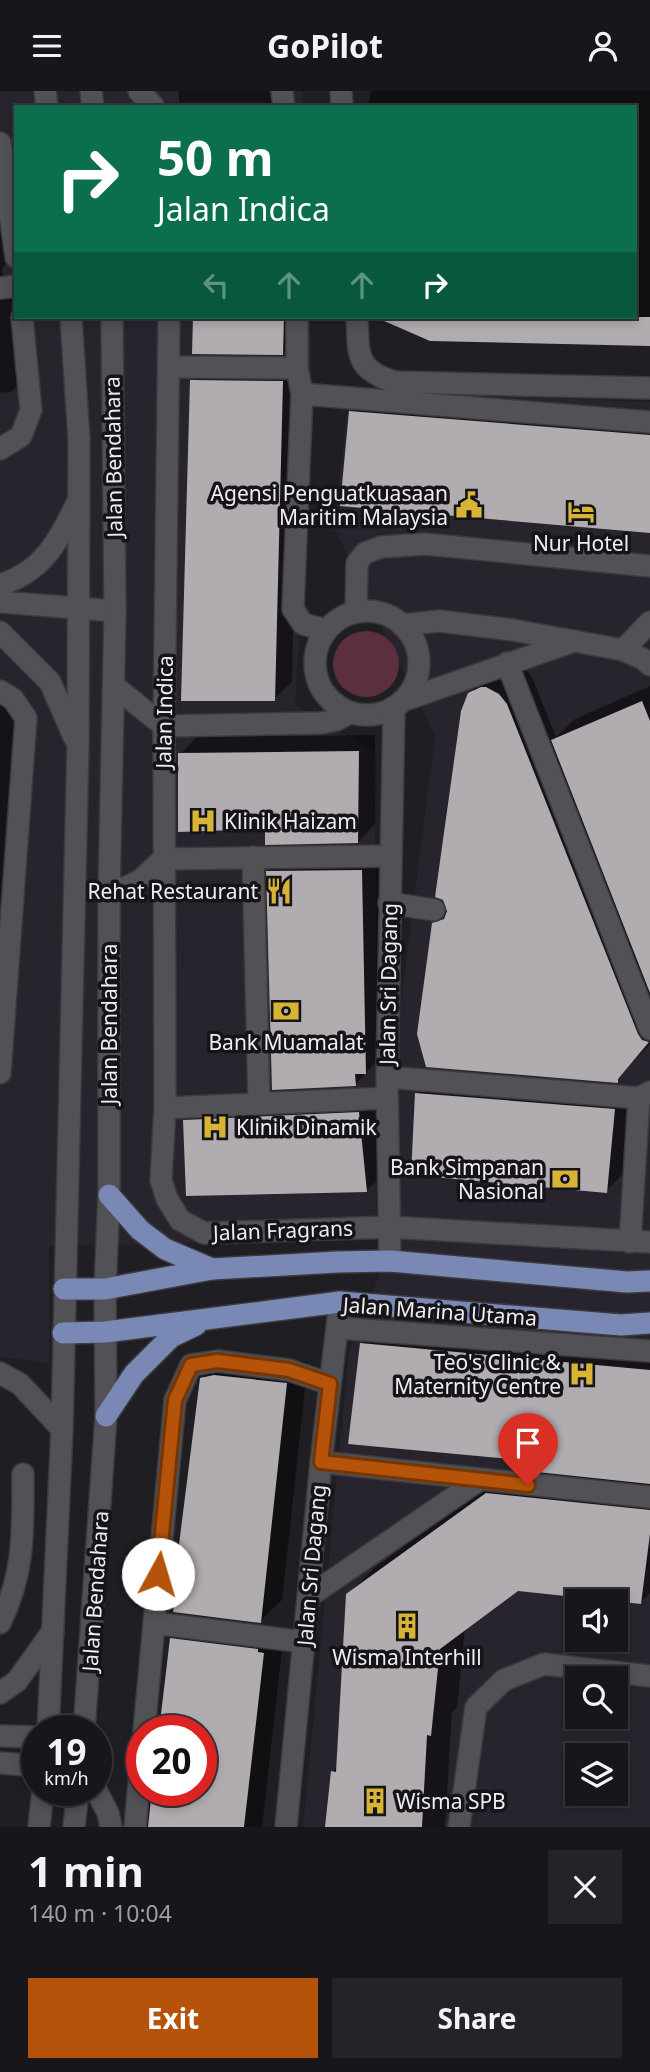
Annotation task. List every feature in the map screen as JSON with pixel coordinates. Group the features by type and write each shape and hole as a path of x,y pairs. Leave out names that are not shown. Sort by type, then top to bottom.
{"main road":[{"path":"109,1195 140,1230 165,1249 212,1269"},
{"name":"Jalan Marina Utama","path":"64,1289 105,1289 212,1269 390,1261 626,1282 650,1281"},
{"name":"Jalan Marina Utama","path":"63,1333 104,1332 340,1303 621,1325 650,1323"},
{"path":"106,1416 134,1374 171,1337 214,1317"}],"street":[{"path":"139,91 152,105"},
{"path":"0,143 14,243"},
{"path":"0,449 21,436 31,410 22,319"},
{"name":"Jalan Bendahara","path":"49,1715 62,1429 78,745 80,496 71,319"},
{"name":"Jalan Bendahara","path":"85,1715 106,1416 104,1332 109,1195 109,895 115,611 112,319"},
{"name":"Jalan Indica","path":"165,1108 163,859 169,319"},
{"path":"297,319 297,367 302,394 293,609 303,624 326,631"},
{"path":"357,319 359,353 365,366 377,376 395,382 650,389"},
{"path":"170,367 297,367"},
{"path":"302,394 650,422"},
{"path":"0,585 34,568 57,543 80,496"},
{"path":"356,612 357,563 365,553 381,547 425,544 650,566"},
{"path":"0,603 115,611"},
{"path":"398,704 417,677 417,649 411,636 388,615 372,611 356,612 339,619 326,631 317,645 314,661 316,678 323,692 335,705 350,713 365,715 380,713 507,663 576,641"},
{"path":"402,625 439,621 478,624 623,650 650,665"},
{"path":"623,650 650,622"},
{"path":"0,632 50,683 78,745"},
{"path":"507,663 650,1029"},
{"path":"114,686 164,726 321,723 350,713"},
{"path":"0,691 13,699 26,718 9,828 0,1073"},
{"name":"Jalan Sri Dagang","path":"390,1261 387,1088 389,903 398,704"},
{"path":"109,895 141,880 163,859 390,856"},
{"path":"253,857 259,1103"},
{"path":"389,903 434,910"},
{"path":"165,1108 259,1103 387,1088 645,1095 640,1242"},
{"name":"Jalan Fragrans","path":"165,1108 161,1180 167,1199 180,1220 204,1233 390,1227 640,1242"},
{"name":"Jalan Sri Dagang","path":"286,1827 321,1462 340,1303"},
{"path":"337,1328 650,1351"},
{"path":"145,1715 175,1400 191,1365 218,1361 254,1365 289,1370 330,1384"},
{"path":"0,1373 20,1384 62,1429"},
{"path":"321,1462 650,1497"},
{"path":"0,1623 12,1597 23,1548 23,1474"},
{"path":"308,1597 479,1480"},
{"path":"154,1623 304,1642"},
{"path":"0,1693 17,1681 53,1631"},
{"path":"459,1827 476,1707 504,1680 544,1664 650,1676"},
{"path":"0,1736 21,1737"},
{"path":"0,1763 21,1765"},
{"path":"39,1827 41,1806"},
{"path":"74,1827 76,1806"},
{"path":"105,1806 111,1827"},
{"path":"135,1827 137,1806"}],"shaded area":[{"path":"0,91 303,91 303,105 14,105 14,319 310,319 312,380 295,705 375,752 376,1240 49,1246 49,1363 0,1357"},
{"path":"349,391 650,402 650,1827 303,1827 349,1352 401,1218 395,1049 435,736 335,530"},
{"path":"366,631 389,641 399,664 389,687 366,697 343,687 333,664 343,641"}],"building":[{"path":"650,317 650,346 430,341 380,319"},
{"path":"193,319 284,319 283,355 192,354"},
{"path":"190,380 283,381 275,701 181,701"},
{"path":"349,411 650,435 650,533 340,506"},
{"path":"481,687 499,694 507,704 638,1034 642,1040 649,1042 618,1079 618,1083 426,1067 417,1034 432,923 444,919 447,911 443,900 435,897 461,711 468,693"},
{"path":"642,701 650,721 650,993 551,740"},
{"path":"359,751 358,843 265,845 265,829 178,832 178,753"},
{"path":"362,870 366,1074 355,1074 356,1086 272,1090 266,871"},
{"path":"415,1093 615,1109 607,1193 411,1175"},
{"path":"359,1112 367,1192 186,1196 183,1120"},
{"path":"360,1343 650,1370 650,1484 518,1470 531,1461 348,1444"},
{"path":"214,1375 287,1383 261,1623 173,1612 175,1600 172,1600 200,1378"},
{"name":"Wisma Interhill","path":"486,1493 650,1510 650,1534 641,1604 628,1603 628,1589 565,1589 565,1596 518,1591 440,1649 431,1736 427,1735 422,1827 325,1827 331,1771 336,1772 346,1594"},
{"path":"170,1638 258,1649 258,1652 264,1653 244,1827 148,1827 150,1806 217,1806 217,1715 161,1715"}],"place":[{"name":"Agensi Penguatkuasaan Maritim Malaysia","path":"469,505"},
{"name":"Nur Hotel","path":"581,512"},
{"name":"Klinik Haizam","path":"203,821"},
{"name":"Rehat Restaurant","path":"279,891"},
{"name":"Bank Muamalat","path":"286,1011"},
{"name":"Klinik Dinamik","path":"215,1127"},
{"name":"Bank Simpanan Nasional","path":"565,1179"},
{"name":"Teo's Clinic & Maternity Centre","path":"582,1374"},
{"name":"Wisma Interhill","path":"407,1626"},
{"name":"Wisma SPB","path":"375,1801"}],"route":[{"path":"158,1574 175,1400 191,1365 218,1361 289,1370 330,1384 321,1462 528,1485"}]}
